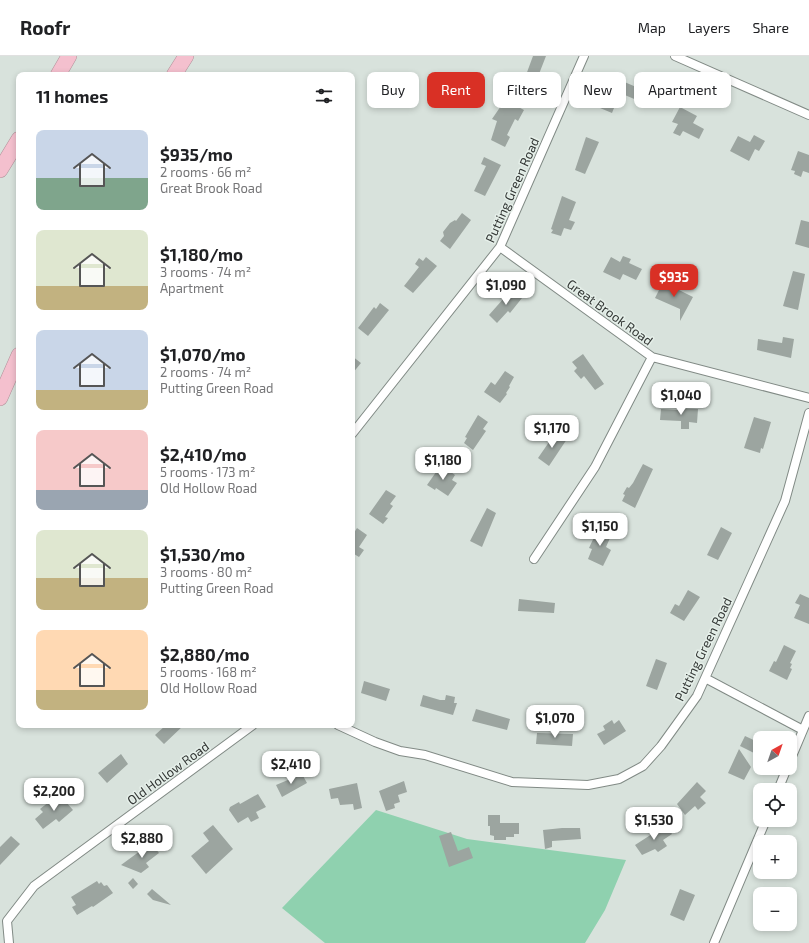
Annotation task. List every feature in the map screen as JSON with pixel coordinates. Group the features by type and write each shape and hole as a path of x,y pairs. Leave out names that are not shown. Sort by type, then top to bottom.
{"highway":[{"path":"60,72 70,56"},
{"path":"176,72 186,56"},
{"path":"0,170 16,143"},
{"path":"0,398 16,362"}],"street":[{"name":"Putting Green Road","path":"355,430 500,248 584,56"},
{"path":"675,56 809,115"},
{"name":"Great Brook Road","path":"500,248 652,357 809,398"},
{"path":"534,559 595,467 652,357"},
{"name":"Putting Green Road","path":"345,728 375,742 400,751 425,755 512,782 588,785 619,779 643,766 678,725 697,696 785,501 809,413"},
{"path":"705,678 803,730"},
{"path":"797,744 809,716"},
{"name":"Old Hollow Road","path":"9,943 7,920 34,886 249,728"},
{"path":"714,943 763,827"}],"green space":[{"path":"376,810 467,839 626,860 605,910 585,943 325,943 282,908"}],"building":[{"path":"533,56 546,56 540,72 527,72"},
{"path":"626,83 634,86 634,99 626,96"},
{"path":"500,108 520,108 524,110 518,121 515,119 507,135 510,137 505,147 491,140 497,121 492,119"},
{"path":"600,108 614,108 612,113"},
{"path":"679,108 682,108 697,116 693,123 704,129 699,139 683,131 680,136 673,133 678,124 672,122"},
{"path":"754,135 765,141 759,151 755,149 749,161 730,151 738,136 750,142"},
{"path":"586,137 599,142 585,174 575,170"},
{"path":"798,151 809,155 809,173 803,171 801,177 794,174 795,171 791,170"},
{"path":"484,157 501,165 485,196 474,191 486,166 481,164"},
{"path":"562,196 576,202 569,220 575,222 571,230 564,228 561,236 551,233 553,230 551,229"},
{"path":"462,213 471,220 450,249 440,241 444,236 443,232 450,223 455,220 456,221"},
{"path":"801,220 809,222 809,248 795,244"},
{"path":"623,256 631,259 629,263 642,269 636,280 623,274 620,280 603,272 611,257 620,262"},
{"path":"426,257 437,266 413,293 404,286 419,267 415,264 419,258 423,261"},
{"path":"793,271 805,274 798,310 783,306"},
{"path":"663,282 693,297 680,321 680,309 655,298"},
{"path":"512,289 522,298 510,313 508,311 497,323 489,315"},
{"path":"380,303 389,310 368,336 358,328 374,307 376,309"},
{"path":"783,337 794,339 791,358 757,350 758,339 782,343"},
{"path":"583,354 604,384 595,390 584,376 581,379 574,371 577,368 572,362"},
{"path":"355,358 361,363 355,370"},
{"path":"505,371 514,377 506,393 507,394 500,403 484,392 491,382 495,385"},
{"path":"678,408 698,409 697,423 689,422 689,429 681,429 681,421 660,420 661,409 678,410"},
{"path":"478,415 488,422 483,429 486,431 473,450 464,443 467,438 465,437"},
{"path":"754,417 771,422 763,449 761,448 760,453 744,448"},
{"path":"556,432 567,439 549,466 538,458"},
{"path":"643,464 653,469 635,508 622,501 625,495 623,494 627,487 629,488 633,483"},
{"path":"441,465 455,475 452,480 457,483 448,496 436,488 435,490 427,485"},
{"path":"386,490 396,496 390,504 393,506 385,517 388,518 383,524 369,514"},
{"path":"487,508 496,513 482,547 470,541"},
{"path":"591,524 608,532 607,536 610,538 606,547 611,550 603,566 588,559 592,549 589,548 596,533"},
{"path":"721,527 732,533 718,560 707,555"},
{"path":"357,528 367,535 359,547 364,550 359,557 355,555 355,531"},
{"path":"688,590 700,597 684,621 670,613 675,604 679,606"},
{"path":"800,594 809,598 809,624 794,618 800,605 795,603"},
{"path":"519,599 555,603 554,613 518,611"},
{"path":"784,645 796,651 790,663 792,664 790,668 792,669 787,680 769,671 774,661 776,662"},
{"path":"656,659 667,663 657,690 646,686"},
{"path":"364,681 390,689 386,701 361,693"},
{"path":"423,695 440,700 445,700 446,695 455,697 454,703 457,703 453,715 420,706"},
{"path":"476,709 510,719 507,730 472,721"},
{"path":"612,720 614,724 619,720 626,731 604,745 597,734 605,730 603,726"},
{"path":"163,728 181,728 164,744 155,735"},
{"path":"537,733 573,734 572,746 536,744"},
{"path":"745,736 753,740 753,752 740,746"},
{"path":"739,749 751,767 744,780 728,773"},
{"path":"121,754 128,764 107,783 98,773"},
{"path":"302,774 307,783 282,797 276,785"},
{"path":"404,781 407,792 398,795 400,802 394,804 395,808 386,811 379,791"},
{"path":"697,782 706,791 700,797 706,803 698,810 695,806 685,815 677,804"},
{"path":"357,783 362,808 354,810 353,804 340,805 338,798 331,799 329,789"},
{"path":"59,794 73,810 59,822 56,819 43,829 35,819 43,812 40,809"},
{"path":"258,794 266,807 256,812 259,818 251,822 248,817 238,823 229,810 230,807 239,802 240,804"},
{"path":"488,815 500,815 500,823 519,823 519,834 514,834 514,837 506,837 506,840 494,840 494,836 490,835"},
{"path":"213,825 233,849 206,874 191,856 209,841 203,833"},
{"path":"666,825 672,834 663,840 667,846 658,852 655,849 642,855 635,845"},
{"path":"580,828 581,839 552,841 552,847 545,849 543,830"},
{"path":"451,832 458,851 469,847 473,858 449,867 439,836"},
{"path":"11,836 20,844 0,865 0,847"},
{"path":"151,843 159,853 146,863 149,867 141,873 121,865"},
{"path":"133,878 138,884 133,889 128,883"},
{"path":"97,881 99,884 101,882 104,886 107,885 113,893 93,907 92,906 77,915 72,907 76,905 71,897"},
{"path":"152,889 171,905 153,900 147,894"},
{"path":"680,889 695,895 684,921 670,915"}]}
